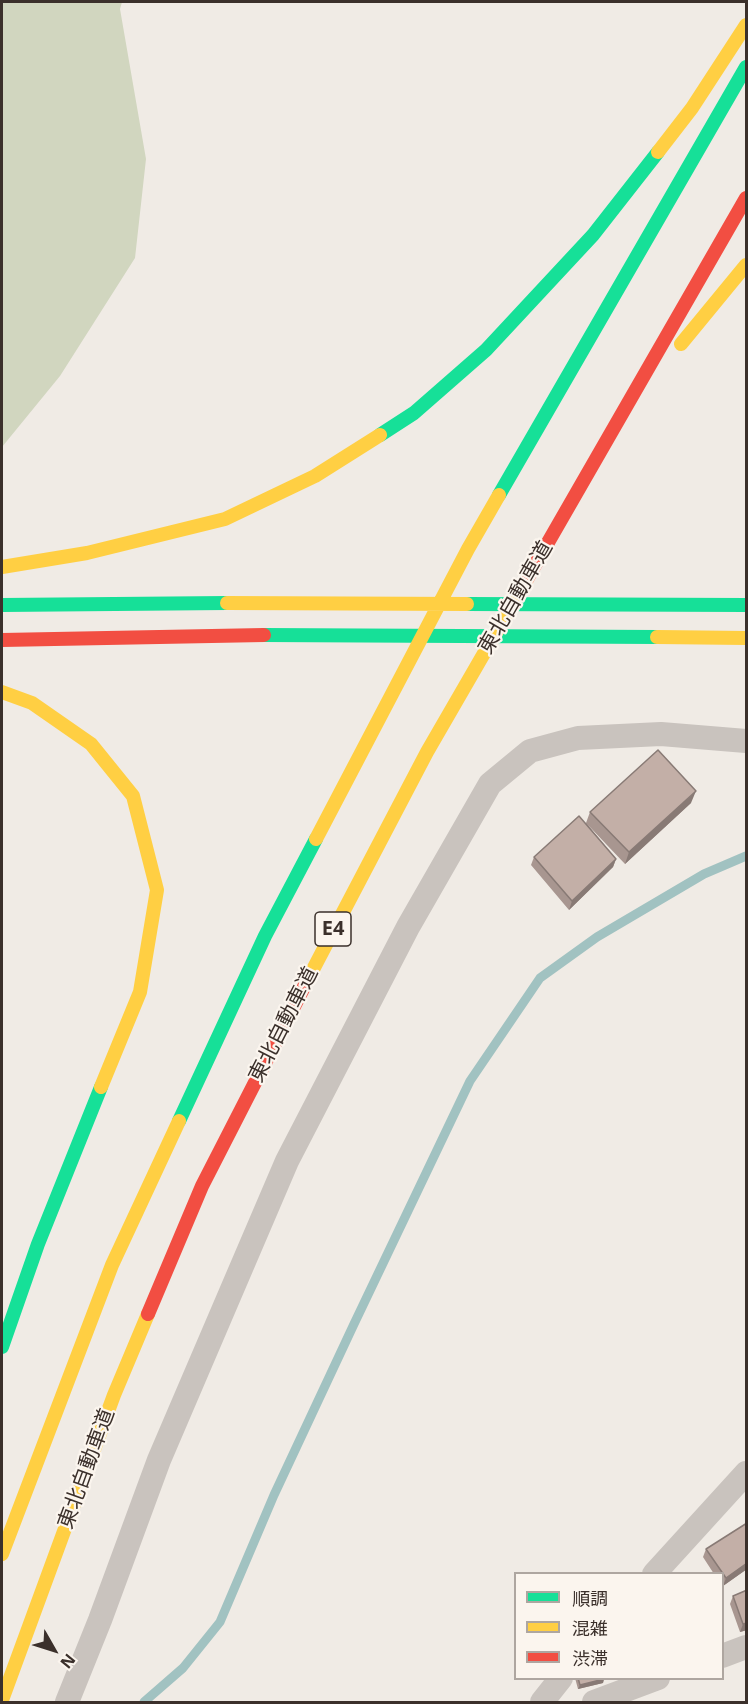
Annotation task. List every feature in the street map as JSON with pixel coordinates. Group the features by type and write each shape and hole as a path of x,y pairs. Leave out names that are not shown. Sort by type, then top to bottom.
{"highway":[{"path":"2,567 87,553 225,519 315,476 414,413 486,350 593,235 692,108 747,26"},
{"path":"2,1554 112,1265 265,936 468,549 747,67"},
{"name":"東北自動車道","path":"2,1700 114,1395 202,1186 427,752 747,198"},
{"path":"626,410 747,265"},
{"path":"2,605 302,603 747,605"},
{"path":"2,640 291,635 747,638"},
{"path":"2,692 32,703 91,744 133,795 158,890 141,992 38,1244 2,1347"}],"street":[{"path":"71,1693 159,1460 287,1161 408,927 490,784 530,751 578,738 661,735 747,741"},
{"path":"656,1572 747,1473"},
{"path":"724,1656 747,1647"},
{"path":"542,1702 559,1680"},
{"path":"594,1702 653,1680"}],"green space":[{"path":"2,2 122,2 120,9 146,159 135,258 60,376 2,447"}],"building":[{"path":"658,750 696,791 629,852 590,812"},
{"path":"579,816 616,859 572,901 534,857"},
{"path":"747,1523 747,1563 726,1578 706,1549"},
{"path":"747,1590 747,1623 743,1624 733,1596"},
{"path":"579,1680 600,1680 580,1685"}],"waterway":[{"path":"144,1702 183,1668 220,1622 274,1495 470,1081 540,978 597,937 704,874 746,856"}],"traffic: fast":[{"path":"499,495 746,67"},
{"path":"380,435 414,413 486,350 593,235 658,152"},
{"path":"2,605 227,603"},
{"path":"467,604 746,605"},
{"path":"264,635 657,637"},
{"path":"179,1121 265,936 316,839"},
{"path":"2,1347 38,1244 101,1087"}],"traffic: slow":[{"path":"658,152 692,108 746,25"},
{"path":"681,344 746,265"},
{"path":"2,567 87,553 225,519 315,476 380,435"},
{"path":"316,839 468,549 499,495"},
{"path":"307,981 427,752 527,579"},
{"path":"227,603 467,604"},
{"path":"657,637 746,638"},
{"path":"2,692 32,703 91,744 133,796 157,890 140,992 101,1087"},
{"path":"2,1554 112,1265 179,1121"},
{"path":"2,1700 114,1395 148,1314"}],"traffic: jam":[{"path":"527,579 746,198"},
{"path":"2,640 264,635"},
{"path":"148,1314 202,1186 307,981"}]}
